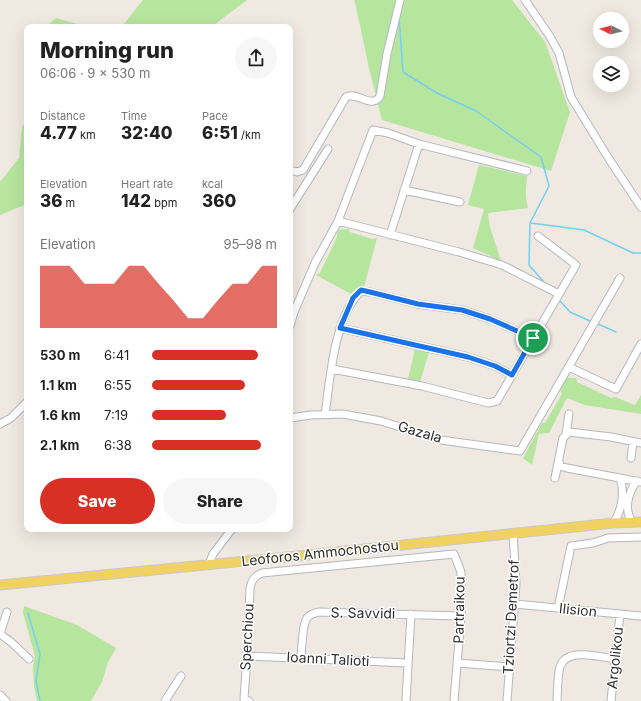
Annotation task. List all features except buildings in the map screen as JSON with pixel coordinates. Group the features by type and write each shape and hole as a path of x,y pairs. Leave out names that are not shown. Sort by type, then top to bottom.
{"main road":[{"name":"Leoforos Ammochostou","path":"0,586 513,533 637,522"}],"street":[{"path":"293,171 297,172 303,170 346,96 353,95 369,101 374,101 380,96 391,35 400,0"},
{"path":"525,0 549,35 558,53 571,97 609,159 641,207"},
{"path":"293,316 315,263 338,221 373,130 388,133 419,144 527,171"},
{"path":"390,235 419,144"},
{"path":"293,204 328,149"},
{"path":"404,190 460,202"},
{"path":"338,221 461,252 502,265 559,294"},
{"path":"332,368 422,386 488,403 497,401 576,265 538,236"},
{"path":"620,278 569,367 616,389 641,344"},
{"path":"325,415 340,328 353,298 361,290 418,304 462,310 490,319 533,338"},
{"path":"340,328 468,357 495,366 512,375"},
{"name":"Gazala","path":"293,418 311,415 343,414 381,421 441,440 520,451 569,367"},
{"path":"0,424 11,418 24,405"},
{"path":"555,478 563,438 566,434 569,414"},
{"path":"566,434 569,432 611,437 641,444"},
{"path":"631,458 633,442"},
{"path":"559,461 560,466 567,468 639,482"},
{"path":"613,523 618,515 622,499 620,478"},
{"path":"637,522 629,516 628,507 630,491 639,482"},
{"path":"209,564 213,554 230,532"},
{"name":"Tziortzi Demetrof","path":"507,701 515,604 516,573 513,533"},
{"path":"558,608 571,546 593,543 608,538 641,537"},
{"name":"Partraikou","path":"255,577 262,573 454,554 461,572 461,616 454,701"},
{"name":"Sperchiou","path":"246,700 250,589 255,577"},
{"name":"Ilision","path":"515,604 641,616"},
{"path":"7,612 0,634 29,659"},
{"name":"S. Savvidi","path":"301,658 304,624 309,616 319,612 461,616"},
{"path":"406,701 411,614"},
{"name":"Argolikou","path":"611,701 620,614"},
{"path":"557,701 560,668 566,659 577,655 615,659"},
{"name":"Ioanni Talioti","path":"247,656 408,663"},
{"path":"458,663 510,667"},
{"path":"165,701 181,676"},
{"path":"0,695 6,701"}],"green space":[{"path":"143,0 247,0 215,24 124,24"},
{"path":"354,0 512,0 545,42 570,112 551,171 382,120"},
{"path":"56,18 77,24 49,24"},
{"path":"24,125 24,205 0,215 0,182 19,158 22,127"},
{"path":"479,165 527,176 526,196 528,208 488,213 490,227 501,261 473,248 484,209 468,205"},
{"path":"349,229 350,232 372,239 377,238 364,287 357,288 351,294 316,275 320,273 337,237 338,230"},
{"path":"415,349 429,352 420,382 408,379"},
{"path":"567,378 576,378 577,382 611,398 615,397 635,405 641,395 641,414 585,405 567,398 549,433 539,434 532,465 523,458 542,423 545,423 562,394 560,390"},
{"path":"24,606 77,625 116,648 108,662 102,682 91,701 37,701 34,686 33,666 35,656 23,613"}],"waterway":[{"path":"399,17 403,72 437,93 476,111 541,157 549,186 530,223 529,265 543,281"},
{"path":"531,223 584,230 633,253 641,253"},
{"path":"560,301 570,312 590,321"},
{"path":"598,324 616,332"},
{"path":"28,613 40,654 36,681 40,701"}],"route":[{"path":"361,290 418,304 462,310 490,319 533,338 512,375 495,366 468,357 340,328 353,298 361,290"}]}
